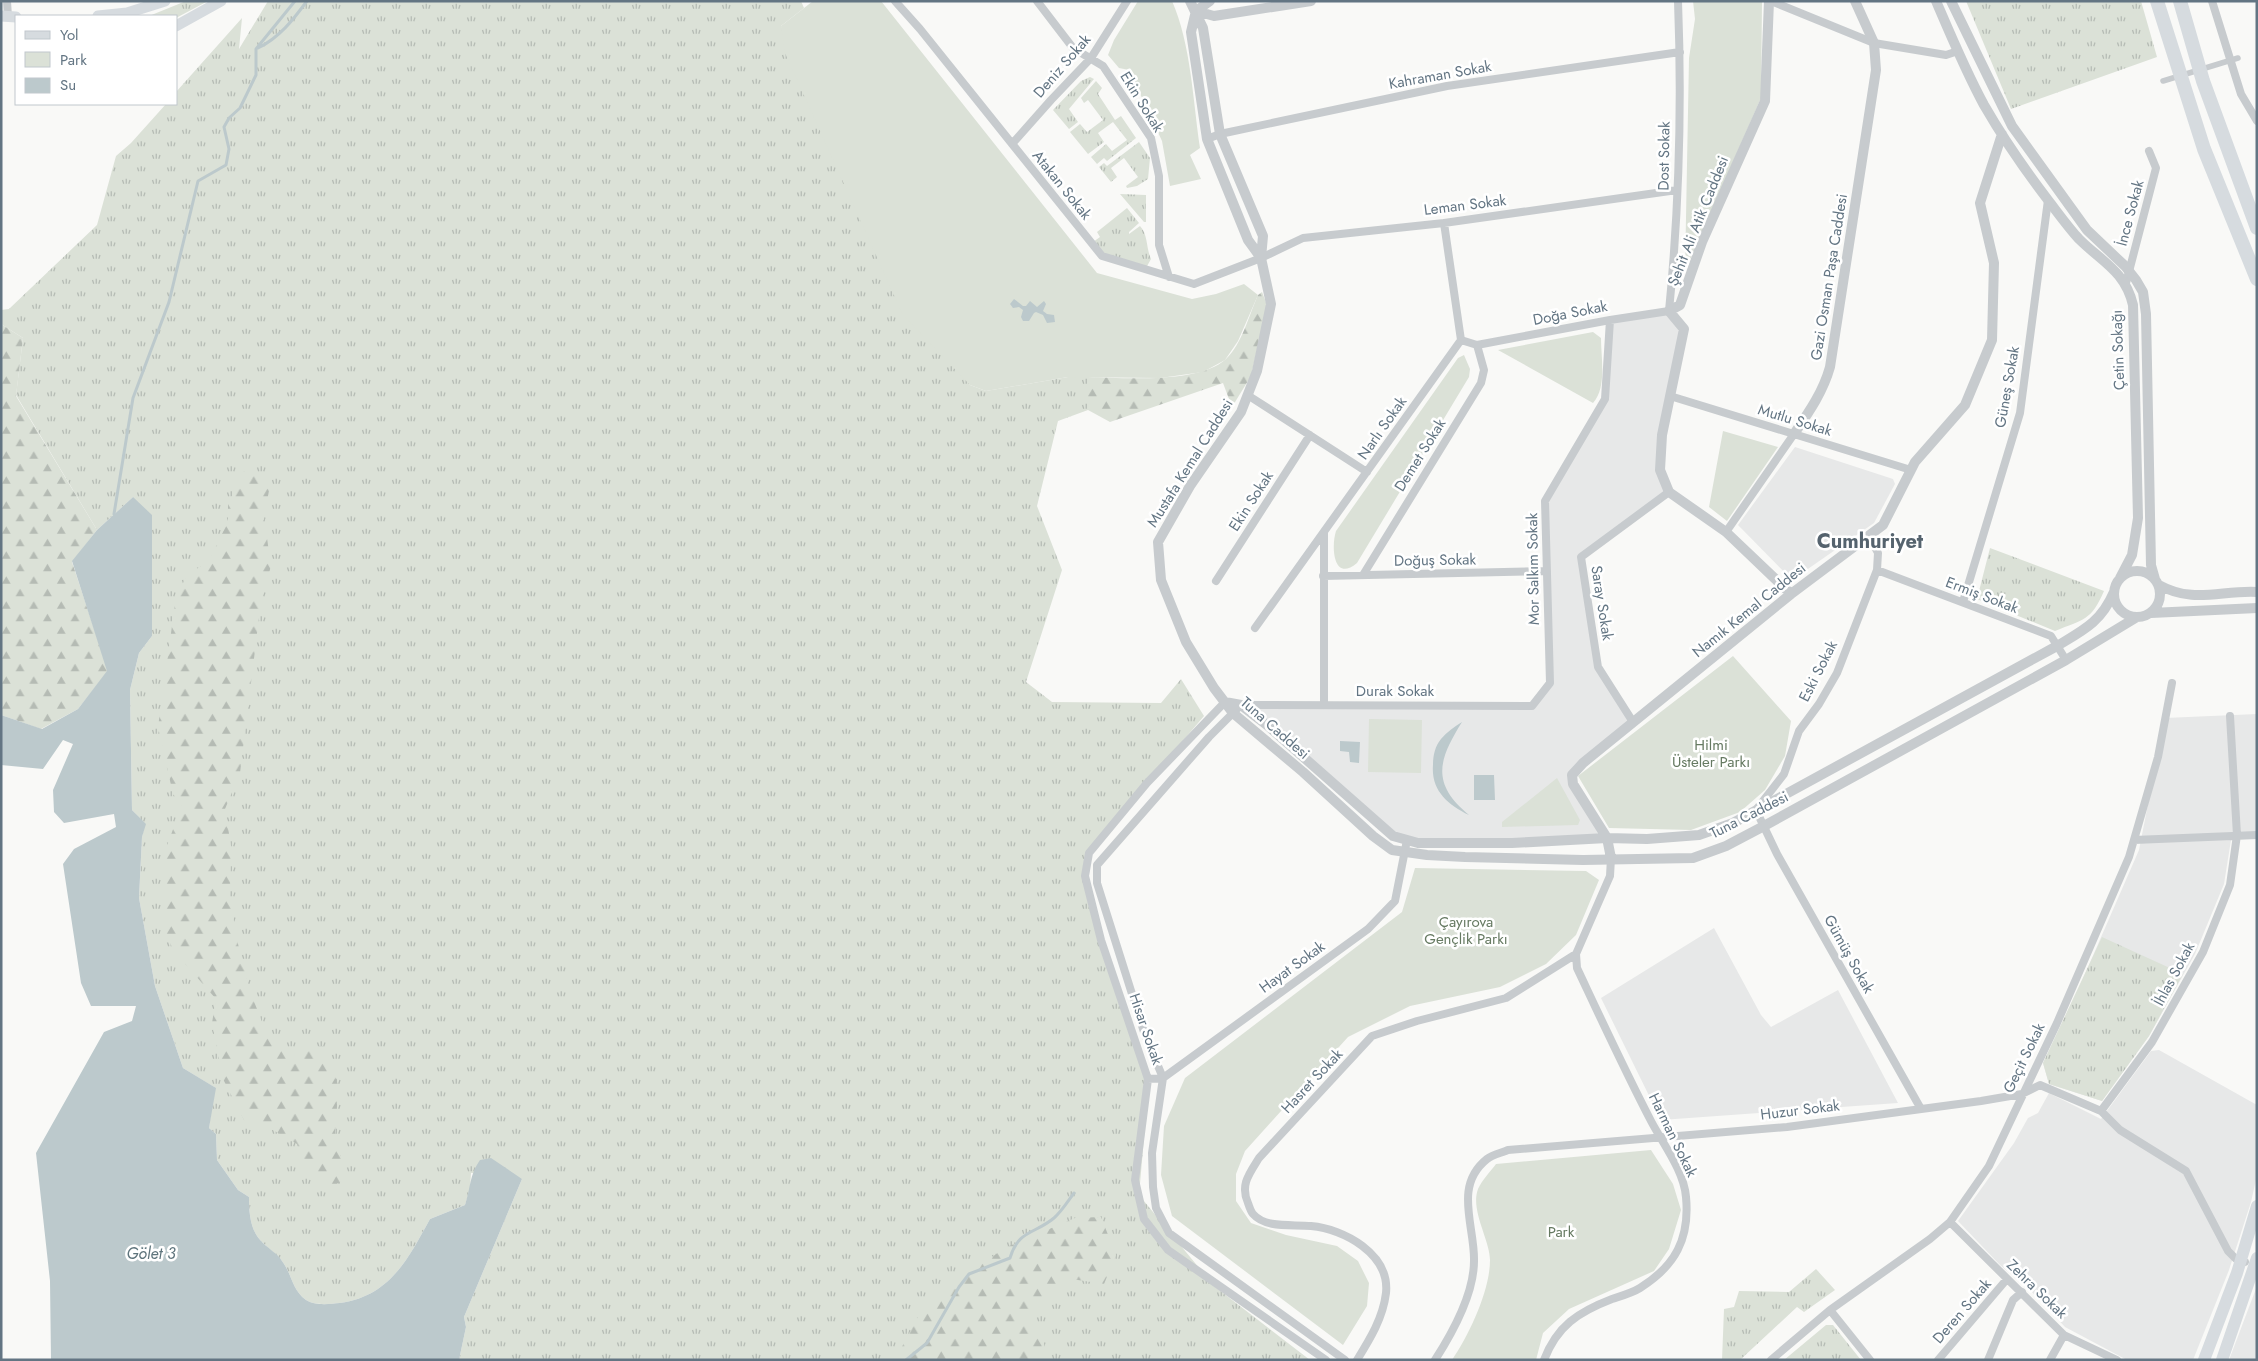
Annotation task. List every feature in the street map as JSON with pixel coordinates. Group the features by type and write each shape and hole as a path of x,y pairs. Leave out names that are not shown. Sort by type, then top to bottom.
{"highway":[{"path":"2157,1 2204,149 2257,278"},
{"path":"2180,1 2203,81 2257,228"}],"main road":[{"path":"128,15 165,1"},
{"path":"178,25 221,1"},
{"path":"2204,1360 2240,1261 2257,1206"},
{"path":"2222,1360 2256,1262"}],"street":[{"path":"7,1 11,17"},
{"name":"Atakan Sokak","path":"895,1 920,29 1102,256 1194,284 1262,258"},
{"name":"Ekin Sokak","path":"1037,1 1073,48 1103,66 1151,138 1159,176 1159,246 1170,276"},
{"name":"Deniz Sokak","path":"1012,144 1091,58 1127,1"},
{"name":"Mustafa Kemal Caddesi","path":"1190,1 1203,28 1220,134 1263,236 1262,258 1271,304 1257,371 1241,412 1190,486 1158,542 1161,580 1186,642 1225,702"},
{"path":"1196,11 1210,1"},
{"path":"1196,11 1214,16 1310,1"},
{"name":"Dost Sokak","path":"1669,312 1675,247 1680,52 1678,1"},
{"path":"1770,1 1874,43 1946,55 1958,50"},
{"name":"Şehit Ali Atik Caddesi","path":"1669,312 1680,305 1702,242 1766,101 1770,1"},
{"name":"Gazi Osman Paşa Caddesi","path":"1726,532 1818,399 1826,383 1830,367 1876,70 1874,43 1855,1"},
{"path":"1936,1 1984,105 2002,134 2048,200 2079,239 2126,283"},
{"path":"1951,1 2012,126 2087,230 2129,271 2140,286 2145,300 2151,565 2157,582 2160,600 2151,613"},
{"path":"2212,1 2241,94 2257,121"},
{"name":"Mustafa Kemal Caddesi","path":"1196,11 1191,32 1207,139 1248,240 1262,258"},
{"name":"Kahraman Sokak","path":"1207,139 1220,134 1447,86 1680,52"},
{"path":"2163,81 2238,58"},
{"name":"Namık Kemal Caddesi","path":"1606,838 1573,784 1572,775 1583,763 1791,594 1883,525 1915,462 1965,405 1992,340 1994,263 1980,202 2002,134"},
{"name":"İnce Sokak","path":"2126,283 2156,168 2149,151"},
{"name":"Leman Sokak","path":"1262,258 1302,238 1444,223 1676,190"},
{"name":"Güneş Sokak","path":"1962,602 2020,413 2048,200"},
{"path":"1444,223 1461,340 1477,345"},
{"name":"Çetin Sokağı","path":"2120,578 2132,555 2138,518 2133,305 2126,283"},
{"path":"1669,312 1684,329 1662,435 1660,470 1669,492 1726,532 1791,594"},
{"name":"Doğa Sokak","path":"1477,345 1610,320 1669,312"},
{"name":"Mor Salkım Sokak","path":"1550,683 1545,501 1605,399 1610,320"},
{"name":"Narlı Sokak","path":"1255,628 1461,340"},
{"name":"Demet Sokak","path":"1363,575 1481,383 1484,370 1477,345"},
{"path":"1248,396 1367,472"},
{"name":"Mutlu Sokak","path":"1670,396 1911,470"},
{"name":"Ekin Sokak","path":"1216,581 1310,435"},
{"name":"Saray Sokak","path":"1633,722 1598,667 1582,556 1669,492"},
{"path":"1324,533 1324,705"},
{"name":"Eski Sokak","path":"1756,810 1784,774 1798,731 1819,704 1836,672 1877,570 1878,553 1868,536"},
{"name":"Ermiş Sokak","path":"1877,570 2051,636 2066,660"},
{"name":"Doğuş Sokak","path":"1323,576 1547,571"},
{"path":"2257,592 2191,596 2179,594 2141,571 2134,571 2120,578 2114,592 2118,606 2129,616 2137,617 2151,613 2257,609"},
{"name":"Tuna Caddesi","path":"1225,702 1241,705 1393,836 1407,840 1418,843 1503,843 1606,838 1647,839 1698,835 1733,822 1756,810 2090,627 2108,607 2114,592"},
{"name":"Tuna Caddesi","path":"1225,702 1233,713 1303,772 1373,836 1392,850 1427,855 1465,857 1693,858 1726,846 1764,826 2066,660 2137,617"},
{"name":"Durak Sokak","path":"1241,705 1532,706 1550,683"},
{"name":"Geçit Sokak","path":"1771,1360 1830,1310 1930,1239 1950,1222 1989,1166 2061,1014 2129,857 2158,757 2172,683"},
{"name":"Hisar Sokak","path":"1225,702 1147,783 1089,853 1085,876 1101,940 1148,1079 1146,1111 1135,1180 1144,1219 1168,1250 1326,1360"},
{"path":"1233,713 1241,705"},
{"name":"Hisar Sokak","path":"1233,713 1209,737 1097,865 1097,883 1144,1032 1163,1078 1152,1153 1156,1208 1170,1233 1345,1360"},
{"name":"İhlas Sokak","path":"2101,1110 2152,1042 2203,952 2230,885 2237,835 2230,716"},
{"name":"Gümüş Sokak","path":"1756,810 1810,914 1921,1109"},
{"path":"2134,840 2257,834"},
{"path":"1576,954 1610,876 1611,858 1606,838"},
{"name":"Hayat Sokak","path":"1163,1078 1368,929 1395,901 1407,840"},
{"name":"Harman Sokak","path":"1544,1360 1552,1341 1567,1323 1594,1306 1638,1290 1664,1272 1679,1252 1687,1221 1686,1195 1678,1173 1615,1050 1577,968 1576,954"},
{"name":"Hasret Sokak","path":"1357,1360 1380,1319 1386,1292 1382,1268 1366,1249 1348,1236 1313,1226 1267,1223 1252,1214 1244,1193 1247,1178 1259,1158 1372,1036 1417,1021 1506,998 1576,954"},
{"path":"1148,1079 1163,1078"},
{"name":"Huzur Sokak","path":"1435,1360 1466,1303 1474,1261 1466,1197 1474,1174 1487,1159 1508,1150 1787,1126 2022,1094 2040,1085 2101,1110 2120,1130 2186,1171 2228,1251 2240,1261"},
{"name":"Zehra Sokak","path":"1950,1222 2064,1335 2117,1360"},
{"path":"2240,1261 2256,1262"},
{"name":"Deren Sokak","path":"1938,1360 2006,1279"},
{"path":"1988,1360 2013,1300 2022,1292"},
{"path":"1830,1310 1870,1360"},
{"path":"2050,1360 2064,1335"}],"shaded area":[{"path":"1669,311 1684,328 1659,471 1669,492 1582,557 1598,668 1634,721 1572,775 1609,839 1418,842 1392,836 1267,725 1240,710 1239,704 1532,706 1549,683 1545,501 1605,401 1610,320"},
{"path":"1795,447 1893,479 1895,484 1874,523 1792,580 1738,525"},
{"path":"2257,714 2257,838 2231,840 2224,884 2195,954 2149,1036 2102,1101 2049,1084 2043,1063 2078,990 2139,850 2165,718"},
{"path":"1714,928 1761,1015 1771,1027 1838,990 1898,1103 1661,1120 1601,998"},
{"path":"2159,1050 2257,1105 2257,1175 2251,1202 2229,1270 2193,1360 2127,1360 2065,1327 2030,1290 2000,1265 1958,1221 2014,1143 2028,1118 2038,1113 2049,1093 2101,1119 2151,1051"},
{"path":"2257,1286 2257,1360 2229,1360"}],"green space":[{"path":"186,1 208,1 178,17 178,15 151,15"},
{"path":"268,1 801,1 804,8 781,26 970,385 986,391 1068,377 1088,377 1088,410 1058,421 1037,506 1062,570 1026,682 1052,702 1161,703 1181,679 1204,716 1088,852 1085,878 1149,1081 1139,1195 1214,1286 1310,1360 459,1360 466,1327 464,1317 522,1179 471,1173 470,1189 465,1205 430,1219 405,1261 385,1284 372,1293 340,1303 314,1303 301,1296 282,1261 255,1233 250,1215 249,1197 238,1190 217,1160 216,1134 209,1128 214,1087 183,1068 155,986 139,898 142,837 145,824 132,810 130,690 139,653 152,636 133,497 97,530 16,395 23,338 1,324 1,310 9,309 97,225 116,156 131,143 165,105 178,105 178,90 242,18 239,49"},
{"path":"813,1 881,1 1097,273 1192,299 1216,294 1244,284 1258,295 1238,341 1225,360 1203,372 1160,378 1068,377 986,391 970,385 903,315 785,53 781,26"},
{"path":"1138,1 1172,1 1187,54 1200,148 1190,155 1201,179 1170,186 1162,141 1129,70 1119,68 1108,55 1114,40"},
{"path":"1693,1 1762,1 1761,98 1685,271 1689,58 1695,19"},
{"path":"1966,1 2141,1 2157,57 2011,109"},
{"path":"1090,77 1094,79 1069,109 1078,122 1069,129 1053,110 1081,81"},
{"path":"1096,81 1102,88 1098,94 1115,120 1121,116 1136,138 1107,161 1104,158 1097,164 1091,157 1106,144 1112,151 1127,140 1113,122 1098,133 1104,142 1088,154 1070,132 1080,124 1087,132 1103,120 1088,100 1084,103 1081,98"},
{"path":"1139,142 1150,158 1148,179 1137,186 1127,188 1126,186 1138,177 1124,158 1111,168 1117,177 1111,182 1099,167 1104,163 1107,166"},
{"path":"1120,194 1146,195 1146,222 1144,222"},
{"path":"1127,208 1139,223 1129,234 1140,226 1143,229 1151,259 1146,268 1108,257 1093,242 1100,237 1097,232"},
{"path":"1262,292 1267,305 1251,376 1232,407 1223,383 1110,422 1088,410 1088,377 1160,378 1180,376 1214,367 1226,359 1232,353 1245,329 1258,295"},
{"path":"1,324 23,338 16,396 97,530 72,562 108,671 78,709 41,729 1,715"},
{"path":"1593,332 1601,338 1602,381 1593,403 1498,350"},
{"path":"1464,355 1470,369 1469,377 1357,563 1343,569 1338,566 1334,553 1336,531 1458,358"},
{"path":"1723,431 1778,447 1727,521 1709,507"},
{"path":"244,471 271,480 264,517 271,566 261,601 240,773 225,809 231,846 230,896 237,940 250,991 267,1035 289,1048 324,1046 338,1085 335,1132 346,1179 325,1190 305,1171 297,1144 273,1130 244,1120 223,1079 212,1023 216,999 174,951 162,927 165,851 182,805 173,794 158,727 176,597 187,575 209,561 228,521 228,504"},
{"path":"1990,548 2104,591 2095,608 2086,618 2055,631 1977,599"},
{"name":"Hilmi Üsteler Parkı","path":"1733,656 1791,721 1785,756 1765,790 1740,812 1691,830 1609,828 1578,776"},
{"path":"1369,719 1422,720 1421,773 1368,772"},
{"path":"1557,778 1580,820 1578,825 1502,827 1502,822"},
{"name":"Çayırova Gençlik Parkı","path":"1415,868 1586,871 1599,880 1576,935 1546,964 1500,987 1410,1006 1348,1037 1245,1151 1236,1174 1236,1201 1251,1223 1286,1235 1337,1246 1358,1261 1369,1283 1367,1306 1343,1345 1172,1216 1161,1175 1164,1126 1185,1078 1402,912"},
{"path":"2102,937 2183,974 2149,1036 2102,1101 2049,1084 2043,1063"},
{"name":"Park","path":"1651,1150 1673,1184 1681,1210 1669,1249 1654,1271 1569,1309 1543,1333 1536,1360 1452,1360 1477,1312 1489,1272 1489,1252 1478,1215 1476,1197 1484,1179 1496,1164"},
{"path":"1101,1217 1116,1255 1104,1284 1065,1278 1028,1324 1043,1334 1046,1360 895,1360 921,1311 951,1284 1007,1247 1075,1218"},
{"path":"1816,1269 1835,1290 1804,1312 1797,1307 1740,1360 1722,1360 1724,1309 1734,1307 1739,1291 1789,1292"},
{"path":"1826,1325 1833,1325 1861,1360 1784,1360"}],"water":[{"path":"1014,299 1023,306 1026,306 1030,301 1037,307 1044,301 1046,304 1043,311 1054,315 1055,322 1047,323 1043,315 1036,312 1029,321 1023,321 1021,317 1023,310 1019,307 1013,308 1010,304"},
{"name":"Gölet 3","path":"133,497 152,515 152,636 139,653 130,690 132,810 146,824 142,837 139,898 155,986 183,1068 216,1088 209,1128 216,1134 217,1160 238,1190 249,1197 251,1221 255,1233 280,1258 301,1296 310,1302 318,1304 340,1303 357,1299 372,1293 385,1284 396,1273 414,1248 430,1219 465,1205 472,1177 480,1160 491,1158 522,1179 464,1317 466,1327 459,1360 51,1360 50,1281 36,1153 104,1032 132,1021 136,1006 91,1006 81,983 63,864 74,849 116,827 114,814 64,823 54,812 53,790 73,744 63,740 43,769 1,765 1,715 42,729 78,709 107,671 72,561 97,530"},
{"path":"1462,722 1448,748 1442,770 1448,792 1469,815 1447,801 1438,789 1433,774 1433,758 1437,745 1446,734"},
{"path":"1340,741 1360,742 1359,763 1350,762 1349,752 1340,751"},
{"path":"1474,775 1494,775 1495,800 1474,800"}],"waterway":[{"path":"114,514 133,398 169,302 198,181 226,165 229,149 224,127 229,118 240,108 256,75 256,49 295,1"},
{"path":"258,48 279,34 307,1"},
{"path":"906,1360 927,1343 959,1287 969,1274 1010,1258 1013,1249 1022,1237 1054,1218 1074,1193"}],"district":[{"name":"Cumhuriyet","path":"1870,541"}]}
